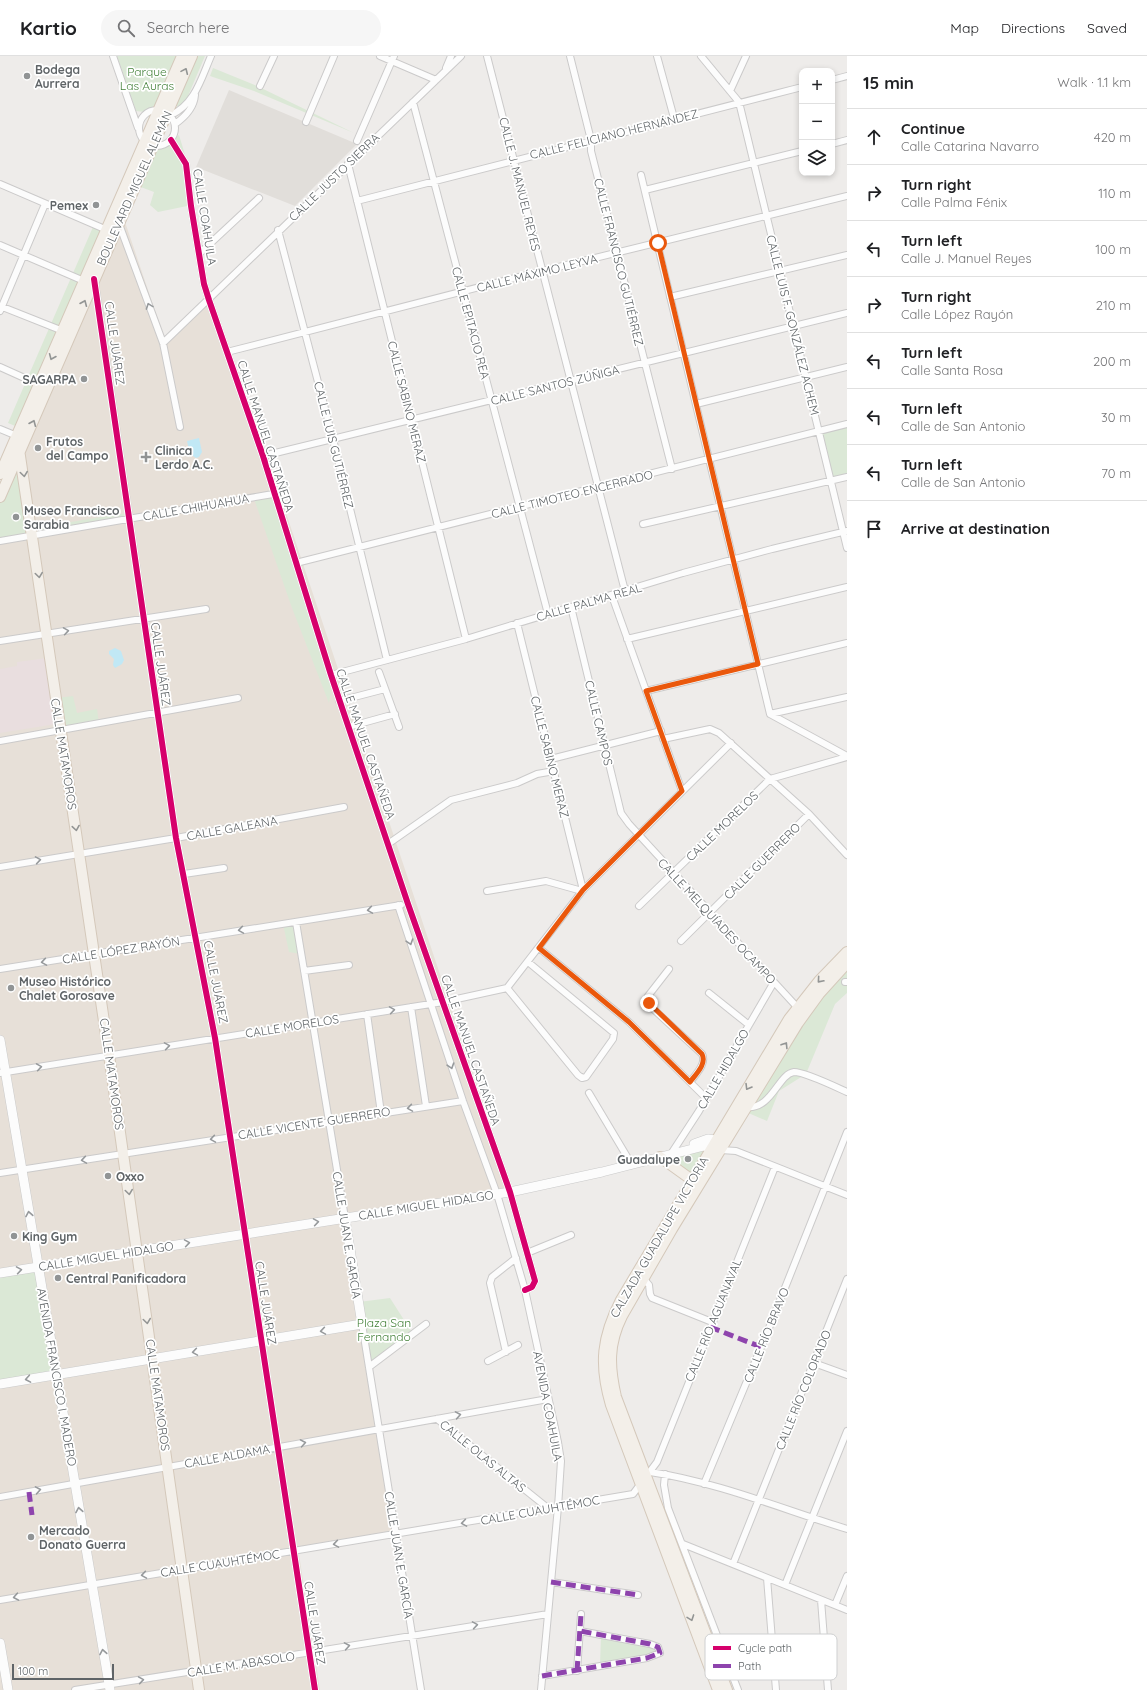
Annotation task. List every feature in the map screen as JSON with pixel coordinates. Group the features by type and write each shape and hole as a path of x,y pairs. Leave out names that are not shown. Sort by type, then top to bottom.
{"main road":[{"name":"BOULEVARD MIGUEL ALEMÁN","path":"166,112 182,56"},
{"name":"BOULEVARD MIGUEL ALEMÁN","path":"0,474 107,230 166,112 192,56"},
{"name":"BOULEVARD MIGUEL ALEMÁN","path":"0,497 119,223 149,144"},
{"name":"CALLE MATAMOROS","path":"17,436 21,450 34,536 46,634 109,1055 200,1690"},
{"name":"CALZADA GUADALUPE VICTORIA","path":"706,1634 616,1397 610,1362 615,1330 797,1007 819,981 847,952"},
{"name":"CALZADA GUADALUPE VICTORIA","path":"705,1652 646,1478 607,1392 603,1363 604,1341 607,1330 621,1300 692,1180 746,1107 808,1008 847,963"},
{"name":"AVENIDA FRANCISCO I. MADERO","path":"0,1040 3,1072 22,1170 109,1687"},
{"name":"CALLE MIGUEL HIDALGO","path":"0,1273 510,1192 660,1158 683,1151 702,1141 719,1144"},
{"path":"660,1158 692,1180"},
{"name":"CALLE JUAN E. GARCÍA","path":"345,1218 362,1324"},
{"path":"0,1384 362,1324"},
{"path":"0,1643 8,1690"},
{"name":"CALZADA GUADALUPE VICTORIA","path":"715,1680 718,1690"},
{"name":"CALZADA GUADALUPE VICTORIA","path":"723,1680 727,1690"}],"street":[{"path":"113,56 139,130 149,144 162,145 171,140 176,130 175,124 166,112"},
{"path":"139,130 142,117 148,111 166,112 184,108 195,94 211,56"},
{"path":"260,86 274,56"},
{"path":"306,122 334,56"},
{"path":"380,56 393,58 436,80"},
{"path":"445,70 451,56"},
{"name":"CALLE JUSTO SIERRA","path":"163,343 209,300 278,230 461,56"},
{"name":"CALLE J. MANUEL REYES","path":"487,56 626,591"},
{"name":"CALLE FRANCISCO GUTIÉRREZ","path":"570,56 591,140 591,150 672,469"},
{"path":"657,56 674,118"},
{"path":"701,56 739,102"},
{"path":"730,91 746,56"},
{"path":"357,142 393,58"},
{"path":"835,79 847,76"},
{"name":"CALLE FELICIANO HERNÁNDEZ","path":"357,201 674,118 799,88"},
{"path":"175,124 188,112 194,103 195,94"},
{"name":"CALLE EPITACIO REA","path":"413,102 548,614"},
{"name":"CALLE LUIS F. GONZÁLEZ ACHEM","path":"739,102 819,432 845,531 847,548"},
{"path":"133,113 142,117"},
{"name":"CALLE COAHUILA","path":"171,140 186,164 199,254 209,300"},
{"path":"835,143 847,140"},
{"path":"645,190 799,152"},
{"name":"CALLE SABINO MERAZ","path":"348,164 466,639"},
{"path":"641,175 770,714 847,757"},
{"path":"0,184 107,230"},
{"name":"CALLE MÁXIMO LEYVA","path":"227,352 542,271 847,196"},
{"path":"199,254 259,198"},
{"path":"45,204 1,308 63,331"},
{"path":"119,223 163,343 180,427"},
{"name":"CALLE LUIS GUTIÉRREZ","path":"278,230 333,439 387,660"},
{"path":"0,245 84,281"},
{"path":"670,297 847,255"},
{"name":"CALLE JUÁREZ","path":"94,279 176,838 215,1038 315,1690"},
{"name":"CALLE MANUEL CASTAÑEDA","path":"209,300 263,456 273,494 296,563 330,675 408,904 510,1192"},
{"name":"CALLE SANTOS ZÚÑIGA","path":"263,456 847,313"},
{"path":"0,367 40,385"},
{"path":"696,404 847,367"},
{"name":"CALLE TIMOTEO ENCERRADO","path":"296,563 847,424"},
{"path":"0,428 17,436"},
{"path":"643,524 847,477"},
{"name":"CALLE CHIHUAHUA","path":"0,541 273,494"},
{"name":"CALLE PALMA REAL","path":"330,675 466,639 733,560 845,531"},
{"path":"627,639 847,587"},
{"path":"612,596 682,791"},
{"name":"CALLE CAMPOS","path":"571,607 621,813 638,834"},
{"path":"0,641 206,609"},
{"name":"CALLE SABINO MERAZ","path":"517,623 583,891"},
{"path":"646,691 847,643"},
{"path":"380,672 399,727"},
{"path":"340,701 385,689"},
{"path":"770,714 847,697"},
{"path":"0,741 238,698"},
{"path":"348,727 395,714"},
{"path":"663,739 710,729 720,733 809,814 847,854"},
{"path":"551,759 661,731"},
{"path":"443,1002 507,988 583,891 638,834 731,743"},
{"path":"770,779 847,757"},
{"path":"388,844 451,800 517,783 536,774 554,771"},
{"name":"CALLE MORELOS","path":"639,906 770,779"},
{"name":"CALLE GALEANA","path":"0,867 176,838 344,807"},
{"name":"CALLE GUERRERO","path":"681,941 809,814"},
{"name":"CALLE MELQUÍADES OCAMPO","path":"638,834 797,1007"},
{"path":"184,874 224,868"},
{"path":"487,891 546,881 583,891"},
{"name":"CALLE LÓPEZ RAYÓN","path":"0,969 408,904"},
{"name":"CALLE MANUEL CASTAÑEDA","path":"398,905 463,1101 497,1194"},
{"name":"CALLE JUAN E. GARCÍA","path":"296,922 345,1218"},
{"path":"539,948 629,1022 706,1098"},
{"path":"507,988 578,1075 582,1078 586,1077 613,1039 613,1031 528,962"},
{"path":"304,971 349,965"},
{"path":"669,969 648,996 647,1000 650,1006 705,1058 704,1062 690,1082"},
{"name":"CALLE HIDALGO","path":"671,1154 706,1098 774,982"},
{"path":"709,993 749,1025"},
{"name":"CALLE MORELOS","path":"3,1072 443,1002"},
{"path":"411,1007 426,1106"},
{"path":"367,1014 381,1113"},
{"path":"746,1107 754,1108 762,1104 781,1084 786,1075 794,1072 847,1092"},
{"path":"589,1093 632,1165"},
{"name":"CALLE VICENTE GUERRERO","path":"0,1173 463,1101"},
{"name":"CALLE RÍO BRAVO","path":"704,1484 847,1132"},
{"path":"719,1144 847,1195"},
{"path":"719,1144 736,1151"},
{"name":"CALLE RÍO AGUANAVAL","path":"646,1478 657,1462 775,1167"},
{"path":"510,1192 535,1283 532,1287 525,1290"},
{"name":"AVENIDA COAHUILA","path":"497,1194 525,1290 561,1461 541,1690"},
{"path":"527,1253 571,1235"},
{"path":"506,1352 490,1283 492,1277 516,1258"},
{"path":"643,1278 649,1285 652,1298 712,1322"},
{"name":"CALLE RÍO COLORADO","path":"733,1564 847,1279"},
{"name":"CALLE JUAN E. GARCÍA","path":"362,1324 421,1690"},
{"path":"369,1367 426,1324"},
{"path":"488,1361 518,1346"},
{"path":"814,1363 847,1375"},
{"name":"CALLE ALDAMA","path":"0,1497 548,1399"},
{"name":"CALLE OLAS ALTAS","path":"437,1419 549,1509"},
{"path":"785,1585 847,1431"},
{"path":"665,1474 664,1485 668,1508 717,1634"},
{"path":"646,1478 665,1474 704,1484 847,1529"},
{"name":"CALLE CUAUHTÉMOC","path":"0,1600 633,1494 646,1478"},
{"path":"683,1544 847,1610"},
{"path":"835,1605 847,1576"},
{"path":"767,1578 772,1634"},
{"path":"551,1582 638,1596"},
{"path":"821,1600 824,1634"},
{"name":"CALLE M. ABASOLO","path":"75,1690 109,1687 412,1635 548,1614"},
{"path":"577,1671 581,1614"},
{"path":"542,1676 647,1658 660,1653 658,1647 650,1644 580,1631"},
{"path":"734,1680 738,1690"},
{"path":"775,1680 776,1690"},
{"path":"827,1680 828,1690"}],"shaded area":[{"path":"229,90 357,144 295,206 196,167"},
{"path":"125,222 165,340 212,297 267,456 512,1190 345,1217 397,1533 298,1548 320,1690 0,1690 0,510"},
{"path":"47,658 56,724 0,733 0,669 17,666 17,662"}],"green space":[{"name":"Parque Las Auras","path":"117,56 179,56 156,105 144,112 136,111"},
{"path":"193,56 205,56 185,103 180,106 174,106"},
{"path":"213,68 257,86 354,133 254,91 210,76"},
{"path":"179,135 186,158 192,205 158,212 150,205 154,192 138,186 156,144 166,144"},
{"path":"93,227 105,233 20,428 8,423"},
{"path":"847,422 847,477 831,481 819,429"},
{"path":"21,450 32,535 0,541 0,499"},
{"path":"275,493 333,677 329,703 292,608 253,496"},
{"path":"127,513 129,518 41,534 39,527"},
{"path":"73,696 77,713 97,709 99,723 61,730 57,698"},
{"path":"296,922 301,954 289,952 283,924"},
{"path":"847,967 847,993 835,1004 806,1074 779,1091 767,1121 746,1112 808,1009"},
{"path":"709,1148 692,1178 662,1158"},
{"path":"39,1266 60,1374 0,1384 0,1272"},
{"name":"Plaza San Fernando","path":"390,1298 413,1334 369,1368 359,1302"},
{"path":"601,1636 657,1649 657,1654 600,1665"}],"water":[{"path":"199,438 202,452 199,457 196,458 190,454 187,441"},
{"path":"115,648 121,651 124,660 122,664 115,668 113,665 114,659 109,654 109,651"}],"marked path":[{"path":"710,1327 761,1347"},
{"path":"29,1492 32,1515"},
{"path":"551,1582 638,1595"},
{"path":"577,1671 581,1614"},
{"path":"542,1676 647,1658 660,1653 658,1647 650,1644 580,1631"}],"cycle path":[{"path":"171,140 186,164 191,206 204,284 209,300 263,456 331,675 408,904 510,1192 535,1281 532,1287 525,1290"},
{"path":"94,279 176,838 215,1038 315,1690"}],"place":[{"name":"Bodega Aurrera","path":"27,76"},
{"name":"Pemex","path":"96,205"},
{"name":"SAGARPA","path":"84,379"},
{"name":"Frutos del Campo","path":"38,448"},
{"name":"Clinica Lerdo A.C.","path":"146,457"},
{"name":"Museo Francisco Sarabia","path":"16,517"},
{"name":"Museo Histórico Chalet Gorosave","path":"11,988"},
{"name":"Guadalupe","path":"688,1159"},
{"name":"Oxxo","path":"108,1176"},
{"name":"King Gym","path":"14,1236"},
{"name":"Central Panificadora","path":"58,1278"},
{"name":"Mercado Donato Guerra","path":"31,1537"}],"route":[{"path":"649,1003 650,1006 705,1058 704,1062 690,1082 629,1022 539,948 583,890 682,791 646,691 758,664 658,243"}]}
